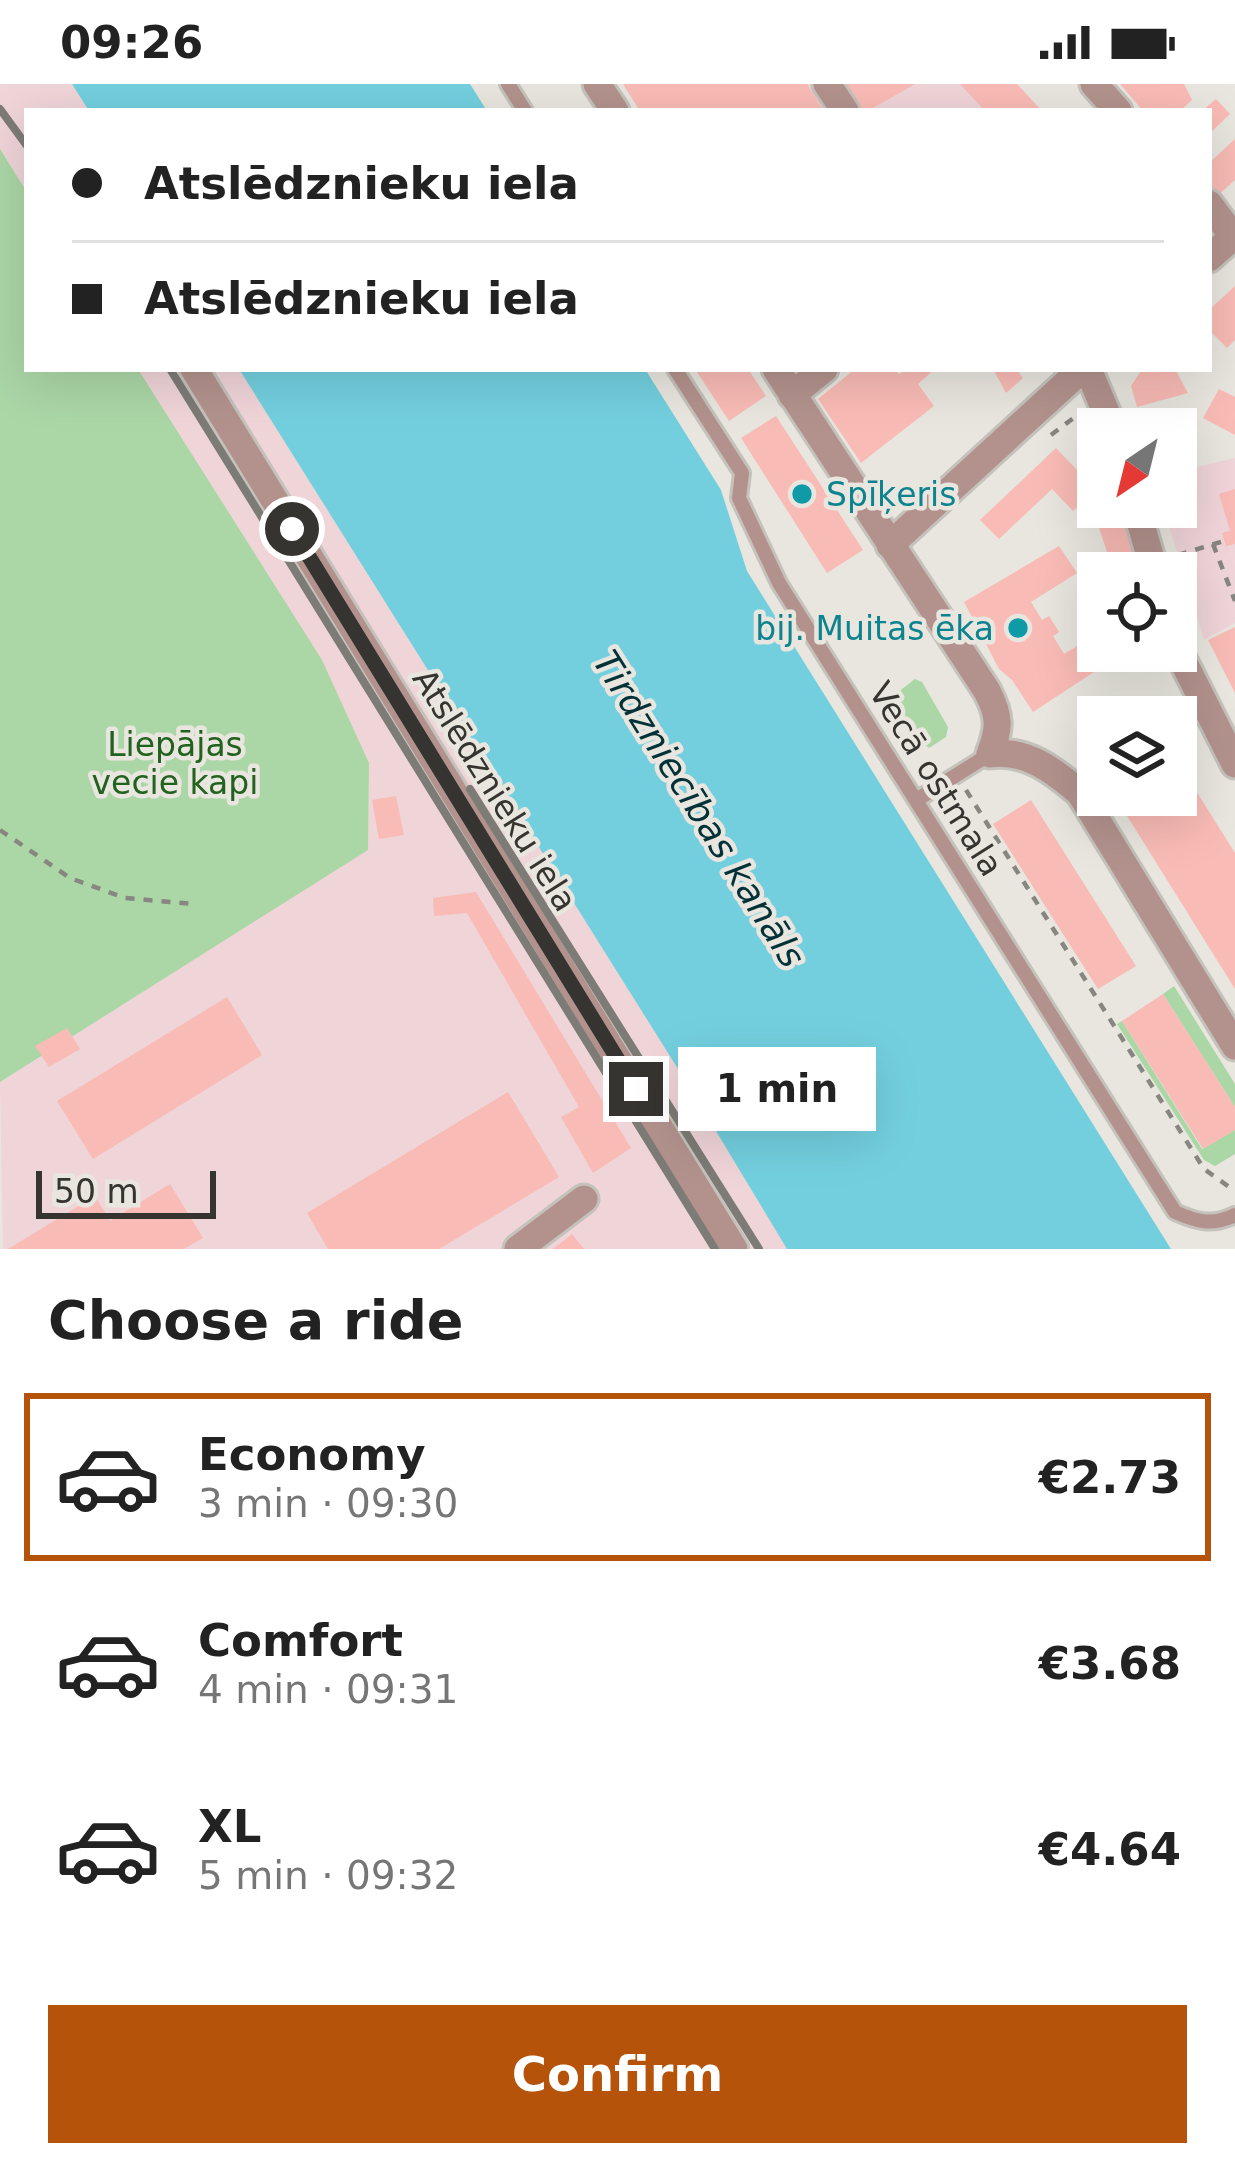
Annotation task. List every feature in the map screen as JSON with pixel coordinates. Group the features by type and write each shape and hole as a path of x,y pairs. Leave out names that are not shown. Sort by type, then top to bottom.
{"street":[{"path":"1094,84 1114,108"},
{"path":"1212,208 1234,235"},
{"name":"Atslēdznieku iela","path":"196,372 734,1249"},
{"path":"778,372 999,714 990,754 1011,751 1052,769 1080,793 1235,1046"},
{"path":"792,395 820,372"},
{"path":"890,545 1090,377 1104,408"},
{"path":"1192,672 1225,725 1235,764"},
{"path":"518,1249 584,1199"}],"lane":[{"name":"Vecā ostmala","path":"677,372 742,473 739,498 779,583 1175,1212 1197,1222 1221,1222 1235,1215"},
{"path":"918,799 990,754"}],"path":[{"path":"1042,438 1068,424 1090,377"},
{"path":"1193,552 1224,541"},
{"path":"1213,544 1235,601"},
{"path":"958,775 1204,1168 1235,1192"},
{"path":"0,830 70,878 125,898 194,904"}],"shaded area":[{"path":"0,84 72,84 87,108 24,108 24,187 0,149"},
{"path":"623,84 1017,84 1039,108 638,108"},
{"path":"140,372 241,372 787,1249 3,1249 0,1082 368,849 369,763 322,661"},
{"path":"1235,458 1235,623 1204,640 1197,617 1197,552 1177,552 1169,528 1197,528 1197,467"}],"green space":[{"name":"Liepājas vecie kapi","path":"0,149 24,187 24,372 140,372 322,660 369,763 368,850 0,1082"},
{"path":"915,679 922,682 948,727 946,737 929,748 893,696"},
{"path":"1174,986 1235,1084 1235,1107 1163,994"},
{"path":"1122,1021 1202,1149 1235,1130 1235,1154 1215,1166 1204,1160 1117,1024"}],"water":[{"path":"72,84 470,84 485,108 87,108"},
{"name":"Tirdzniecības kanāls","path":"241,372 647,372 721,490 747,571 1171,1249 787,1249"}],"building":[{"path":"623,84 807,84 822,108 638,108"},
{"path":"845,84 915,84 873,108 860,108"},
{"path":"960,84 1017,84 1039,108 1009,107 982,108"},
{"path":"1120,84 1184,84 1192,100 1183,108 1140,108"},
{"path":"1216,99 1230,114 1212,131 1212,108 1206,108"},
{"path":"1235,139 1235,180 1216,197 1212,192 1212,160"},
{"path":"1235,286 1235,340 1227,348 1212,333 1212,307"},
{"path":"697,372 750,372 766,396 729,421"},
{"path":"851,372 932,372 918,384 934,406 861,463 818,399"},
{"path":"995,372 1018,372 1023,378 1006,393"},
{"path":"1140,372 1177,372 1188,393 1137,407 1131,386"},
{"path":"1219,389 1235,397 1235,435 1203,418"},
{"name":"Spīķeris","path":"776,416 863,550 827,573 741,438"},
{"path":"1056,448 1077,470 1077,507 1073,511 1052,489 999,539 980,520"},
{"path":"1235,489 1235,544 1226,546 1222,533 1230,531 1219,494"},
{"path":"1099,528 1127,528 1134,552 1107,552"},
{"name":"bij. Muitas ēka","path":"1059,546 1077,573 1031,602 1042,620 1049,616 1059,632 1053,636 1064,654 1077,646 1077,672 1094,672 1033,712 999,669 964,602"},
{"path":"1235,627 1235,693 1208,640"},
{"path":"1197,792 1235,853 1235,989 1127,816 1197,816"},
{"path":"396,796 404,835 379,839 372,800"},
{"path":"1031,800 1136,966 1098,989 993,824"},
{"path":"476,892 631,1148 593,1173 561,1117 579,1107 467,913 434,916 433,898"},
{"path":"1163,994 1235,1107 1235,1130 1203,1149 1122,1021"},
{"path":"227,997 262,1055 93,1159 57,1101"},
{"path":"67,1028 80,1049 49,1067 35,1046"},
{"path":"508,1092 559,1177 439,1249 328,1249 307,1213"},
{"path":"170,1184 203,1238 184,1249 8,1249 95,1196 110,1221"},
{"path":"572,1234 584,1249 553,1249"}],"railway":[{"path":"0,109 24,142"},
{"path":"172,372 715,1249"},
{"path":"470,789 759,1249"}],"place":[{"name":"Spīķeris","path":"802,494"},
{"name":"bij. Muitas ēka","path":"1018,628"}],"route":[{"path":"292,529 636,1089"}]}
